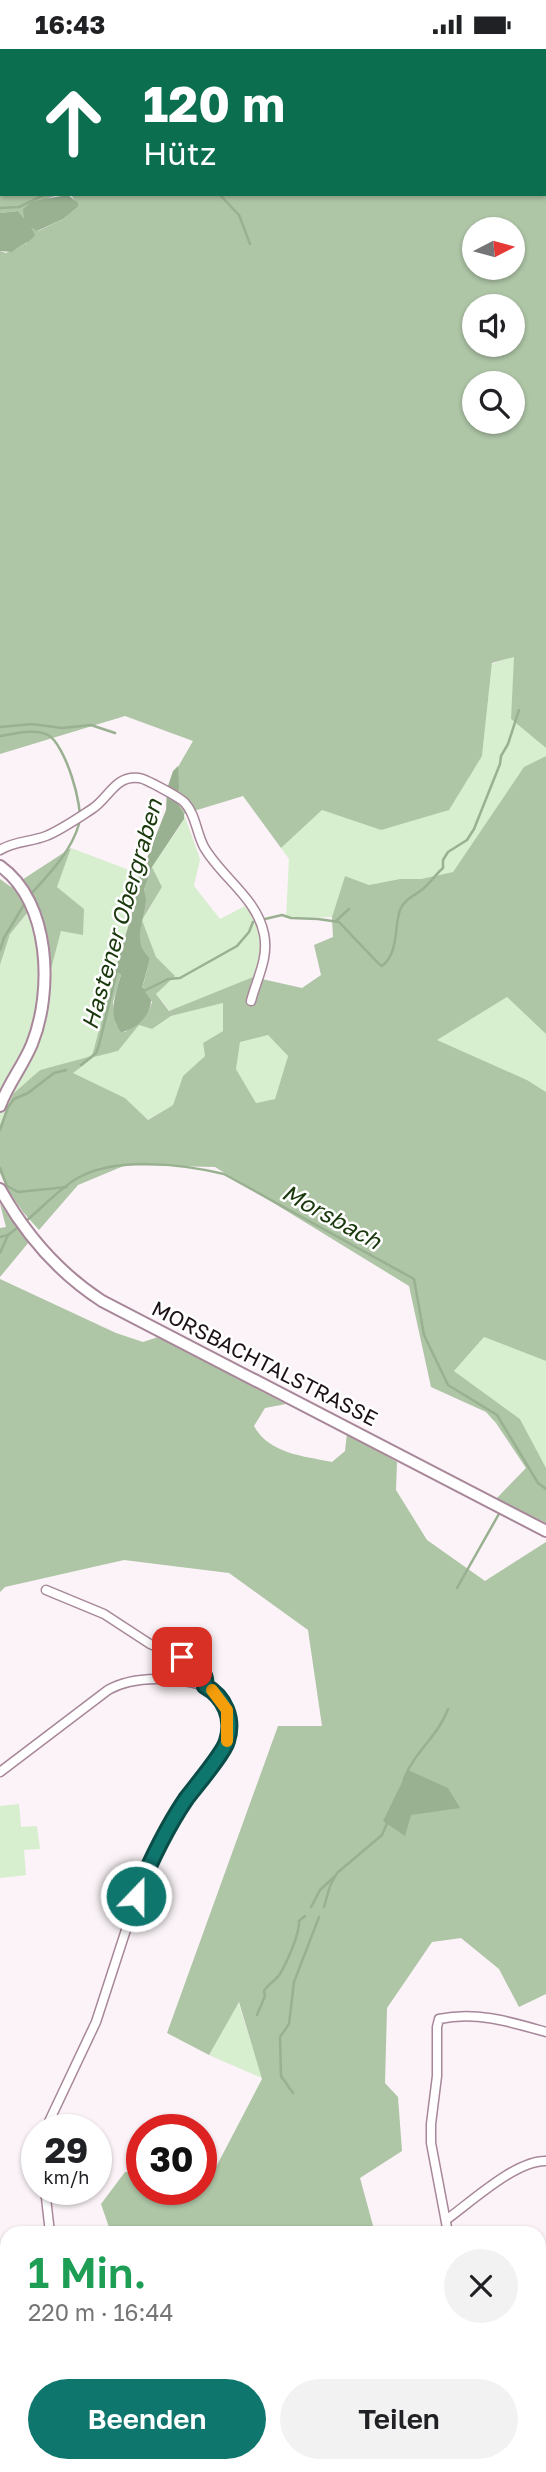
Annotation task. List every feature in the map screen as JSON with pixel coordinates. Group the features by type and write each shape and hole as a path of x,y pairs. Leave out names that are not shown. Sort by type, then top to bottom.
{"main road":[{"path":"0,866 22,888 30,905 41,938 45,968 41,1017 25,1059 0,1106"},
{"name":"MORSBACHTALSTRASSE","path":"0,1189 26,1229 61,1271 102,1301 546,1531"}],"street":[{"path":"0,850 24,840 43,837 84,814 103,800 119,782 130,778 147,779 172,794 191,811 206,851 260,919 266,945 265,955 251,1001"},
{"path":"46,1590 104,1614 150,1644 182,1657 205,1675 205,1686"},
{"path":"0,1772 118,1685 150,1679 205,1686 222,1700 228,1716 227,1741 166,1831 150,1862 136,1896 94,2029 53,2114"},
{"path":"447,2226 431,2143 438,2076 439,2019 485,2017 546,2032"},
{"path":"446,2220 517,2169 534,2161 546,2161"},
{"path":"47,2205 49,2226"}],"shaded area":[{"path":"0,196 54,196 40,204 25,219 18,211 0,213"},
{"path":"69,196 78,203 78,207 63,219 37,231 31,227 35,235 12,252 0,251 0,213 18,211 24,218 23,209 32,202"},
{"path":"72,196 546,196 546,748 511,719 514,657 492,663 482,756 449,810 381,830 322,810 281,848 243,796 184,814 176,800 178,767 193,741 125,716 0,754 0,251 6,253 27,243 29,225 38,231 63,219 78,207"},
{"path":"515,656 511,719 546,748 546,756 524,768 453,872 369,885 345,876 332,917 286,918 289,859 281,848 322,810 381,830 482,756 492,664"},
{"path":"546,756 546,1034 507,997 437,1040 527,1080 546,1092 546,1361 484,1337 454,1371 520,1419 546,1468 546,1523 496,1499 526,1468 496,1423 486,1412 431,1387 409,1286 215,1167 126,1165 78,1185 39,1230 7,1189 0,1173 0,1125 13,1094 40,1070 92,1056 115,971 121,975 113,1002 116,1025 125,1032 148,1012 152,1002 142,989 150,959 140,942 142,920 156,957 175,976 156,994 169,1011 253,977 302,988 321,975 314,945 333,937 332,917 345,876 369,885 453,872 524,767","holes":["223,1003 223,1031 203,1043 205,1056 183,1076 173,1105 148,1120 125,1098 73,1073 94,1057 118,1051 139,1025 152,1029 171,1016","268,1035 288,1056 275,1099 256,1103 236,1069 240,1042"]},
{"path":"178,766 179,788 176,800 184,819 152,867 144,890 146,903 140,942 150,959 142,988 151,1000 150,1006 142,1021 121,1032 114,1019 115,996 121,975 115,971 140,876 166,810 167,789 173,771"},
{"path":"184,814 200,859 194,886 220,919 245,906 257,925 262,948 253,977 170,1011 156,994 174,976 156,957 142,920 162,887 152,867 182,823"},
{"path":"71,848 142,875 92,1057 39,1070 0,1125 0,965 10,934 34,906 51,967 61,931 84,909 57,887"},
{"path":"71,848 57,887 84,909 83,935 61,931 51,969 33,906 10,934 0,965 0,879 11,887"},
{"path":"152,867 162,887 142,920 146,904 144,890"},
{"path":"507,997 546,1034 546,1092 527,1080 436,1040"},
{"path":"223,1003 223,1031 203,1043 205,1056 183,1076 173,1105 147,1120 125,1098 72,1073 94,1057 118,1051 139,1025 152,1029 171,1016"},
{"path":"268,1035 288,1056 275,1099 256,1103 236,1069 240,1041"},
{"path":"0,1204 29,1242 0,1277 0,1228 6,1227"},
{"path":"0,1279 116,1333 143,1342 158,1337 286,1404 265,1408 254,1426 269,1443 278,1448 332,1462 345,1451 347,1433 397,1462 396,1490 427,1540 485,1581 546,1542 546,1994 519,2007 499,1969 461,1938 432,1942 387,2008 385,2083 398,2097 402,2151 360,2178 373,2226 109,2226 101,2205 112,2205 112,2189 126,2172 126,2205 217,2205 217,2165 262,2079 239,2002 209,2055 167,2033 278,1726 322,1726 308,1630 229,1573 124,1560 5,1587 0,1592"},
{"path":"484,1337 546,1361 546,1468 520,1419 454,1371"},
{"path":"408,1770 448,1788 460,1808 411,1815 405,1836 383,1821"},
{"path":"19,1804 21,1827 37,1826 40,1849 24,1850 26,1875 0,1878 0,1806"},
{"path":"238,2001 262,2078 209,2055"}],"waterway":[{"path":"0,208 19,207 42,196"},
{"path":"221,196 239,215 250,244"},
{"path":"265,919 282,915 339,922 382,966 394,947 402,906 429,883 443,868 443,860 448,852 467,840 474,829 519,710"},
{"path":"0,727 32,724 62,728 91,725 115,733"},
{"name":"Morsbach","path":"0,736 30,732 48,735 61,750 67,763 79,804 79,824 71,844 30,895"},
{"name":"Morsbach","path":"0,950 4,938 25,903"},
{"path":"336,921 349,909"},
{"path":"142,989 144,991 168,979 180,978 237,946 249,932 253,922"},
{"name":"Hastener Obergraben","path":"81,1065 96,1053 117,971"},
{"name":"Hastener Obergraben","path":"0,1130 8,1107 14,1099 28,1093 54,1073 66,1070"},
{"name":"Morsbach","path":"26,1221 76,1179 110,1167 169,1165 224,1174 414,1279 424,1335 448,1385 497,1415 538,1483 546,1489"},
{"name":"Hastener Obergraben","path":"0,1168 7,1186 18,1192 67,1187"},
{"name":"Morsbach","path":"0,1237 8,1235 21,1225"},
{"path":"0,1253 8,1235"},
{"path":"457,1588 500,1512"},
{"path":"404,1779 448,1709"},
{"path":"324,1907 337,1873 382,1835 388,1821"},
{"path":"311,1907 320,1890 334,1877"},
{"path":"257,2015 265,1996 264,1991 283,1969 295,1940 299,1921 305,1916"},
{"path":"293,2093 281,2076 280,2037 289,2024 294,1982 319,1917"}],"slow traffic":[{"path":"212,1690 227,1710 227,1741"}],"route":[{"path":"136,1896 166,1831 227,1741 228,1716 225,1705 215,1692 205,1686 203,1672 182,1657"}]}
